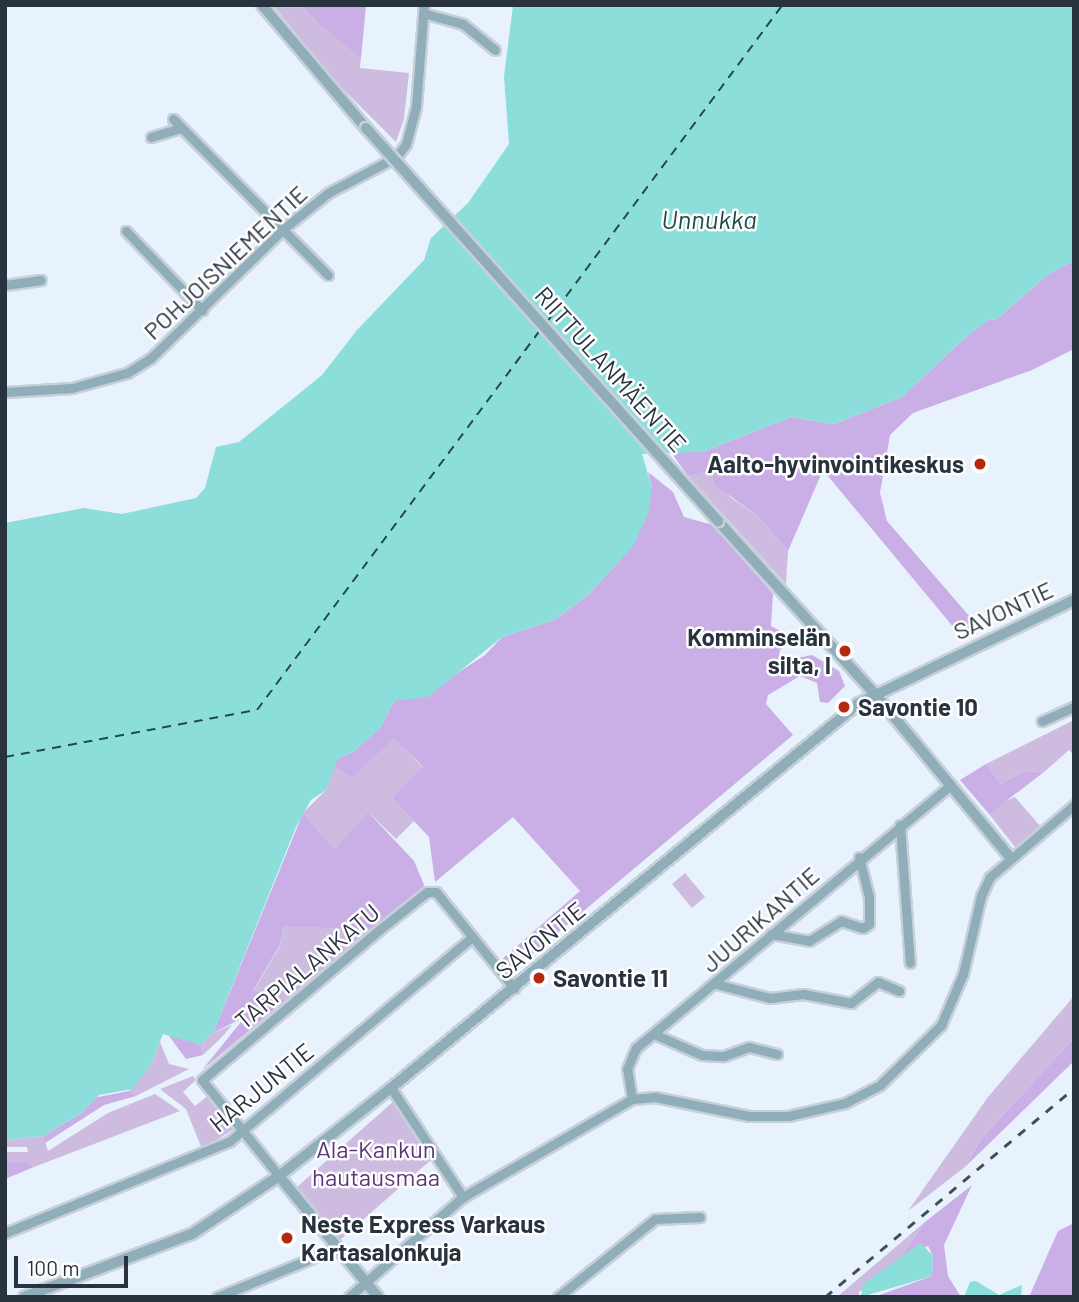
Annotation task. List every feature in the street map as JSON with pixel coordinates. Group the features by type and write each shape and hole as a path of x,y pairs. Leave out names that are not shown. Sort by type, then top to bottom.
{"street":[{"name":"RIITTULANMÄENTIE","path":"262,5 366,128 875,694 1010,857"},
{"path":"424,9 463,24 495,50"},
{"name":"POHJOISNIEMENTIE","path":"5,392 72,388 127,373 151,358 282,230 328,193 396,157 406,145 416,106 424,9"},
{"path":"173,120 328,275"},
{"path":"151,137 181,128"},
{"path":"126,231 202,310"},
{"path":"5,285 41,280"},
{"name":"SAVONTIE","path":"24,1297 192,1234 279,1176 391,1088 875,694 1074,600"},
{"path":"1042,721 1074,707"},
{"name":"JUURIKANTIE","path":"632,1098 629,1060 654,1034 716,984 859,857 950,785"},
{"path":"349,1297 364,1280 463,1197 632,1098 655,1097 749,1115 788,1116 845,1103 880,1085 941,1025 963,974 984,887 1010,857 1074,805"},
{"path":"900,825 910,963"},
{"path":"771,934 808,941 841,921 863,928 869,924 869,897 859,857"},
{"name":"TARPIALANKATU","path":"242,1130 203,1083 205,1076 427,892 436,891 472,937"},
{"path":"472,937 513,988"},
{"name":"HARJUNTIE","path":"5,1233 208,1151 242,1130 472,937"},
{"path":"716,984 770,998 803,993 851,1003 878,982 899,991"},
{"path":"654,1034 702,1055 724,1056 749,1047 777,1054"},
{"path":"391,1088 463,1197"},
{"path":"242,1130 378,1297"},
{"path":"558,1297 655,1219 700,1217"},
{"path":"217,1297 337,1248"}],"green space":[{"path":"273,5 301,5 361,58 360,68 409,73 404,119 396,142 335,81"},
{"path":"711,471 730,497 759,517 788,551 786,584 688,476"},
{"path":"1074,720 1074,755 1069,750 1044,772 1024,771 1001,784 986,764"},
{"path":"394,737 423,768 392,798 414,821 396,839 368,812 334,851 303,813 326,790 334,766 352,778"},
{"path":"1015,797 1041,827 1015,847 989,814 998,804"},
{"path":"685,873 705,897 692,908 672,884"},
{"path":"284,926 371,929 286,1000 253,992 280,946"},
{"path":"1074,996 1074,1038 981,1139 965,1167 908,1211 988,1097"},
{"path":"232,1025 203,1055 201,1045 213,1033"},
{"path":"160,1042 169,1064 189,1069 136,1096 129,1091 151,1065"},
{"path":"193,1076 196,1080 183,1092 195,1106 209,1095 234,1129 202,1149 186,1109 160,1089"},
{"path":"155,1094 180,1111 34,1167 28,1162 9,1165 5,1162 5,1152 28,1152 27,1147 5,1147 5,1140 43,1136 48,1151 108,1113"},
{"name":"Ala-Kankun hautausmaa","path":"395,1100 432,1159 340,1240 297,1187"},
{"path":"925,1222 899,1259 858,1293 861,1297 837,1297"}],"shaded area":[{"path":"301,5 366,5 361,58 323,27"},
{"path":"1074,260 1074,349 1032,370 913,413 890,435 880,493 887,521 977,625 959,634 823,470 788,551 759,517 715,485 711,471 688,476 670,451 703,452 791,417 834,424 902,397 968,335 988,320 997,319 1046,276"},
{"path":"648,472 673,492 684,517 713,525 773,594 771,626 796,639 780,650 778,662 812,655 839,671 845,686 828,703 820,702 817,683 800,676 768,695 766,704 793,735 511,972 501,960 580,891 513,817 435,882 429,837 392,798 423,767 394,738 352,778 334,766 338,758 353,752 381,727 394,701 433,689 485,655 502,637 554,620 587,596 620,560 652,488"},
{"path":"986,764 1001,784 1024,771 1044,772 989,814 960,780"},
{"path":"368,812 414,861 425,887 371,929 284,926 280,945 253,991 286,1000 202,1070 245,1017 213,1033 303,813 334,850"},
{"path":"166,1032 201,1045 203,1055 186,1059"},
{"path":"1074,1038 1074,1061 965,1167 981,1139"},
{"path":"129,1091 136,1096 104,1105 45,1143 43,1136 83,1112 93,1098"},
{"path":"5,1162 28,1162 34,1167 5,1179"},
{"path":"972,1185 944,1245 948,1276 961,1297 874,1297 932,1276 933,1256 928,1246 899,1259 925,1222"},
{"path":"1074,1223 1074,1297 1029,1297 1058,1231"}],"water":[{"name":"Unnukka","path":"513,5 1074,5 1074,260 1046,276 997,319 988,320 968,335 902,397 834,424 791,417 703,452 642,454 652,488 648,514 633,546 587,596 554,620 502,637 428,697 394,701 381,727 353,752 338,758 326,790 311,800 296,827 213,1033 201,1045 163,1034 151,1065 132,1089 99,1095 83,1112 43,1136 5,1140 5,523 84,508 122,514 196,498 205,488 216,447 239,442 322,375 357,330 424,260 431,238 468,203 509,144 504,77"},
{"path":"921,1243 933,1256 932,1276 861,1297 863,1284"},
{"path":"976,1281 999,1295 1022,1285 1021,1297 964,1297 970,1282"}],"pier":[{"path":"452,213 669,455 651,457 442,223"}],"ferry route":[{"path":"547,322 782,5"},
{"path":"5,757 257,710 541,329"}],"railway":[{"path":"825,1297 1074,1088"}],"place":[{"name":"Aalto-hyvinvointikeskus","path":"980,464"},
{"name":"Komminselän silta, I","path":"845,651"},
{"name":"Savontie 10","path":"844,707"},
{"name":"Savontie 11","path":"539,978"},
{"name":"Neste Express Varkaus Kartasalonkuja","path":"287,1238"}]}
